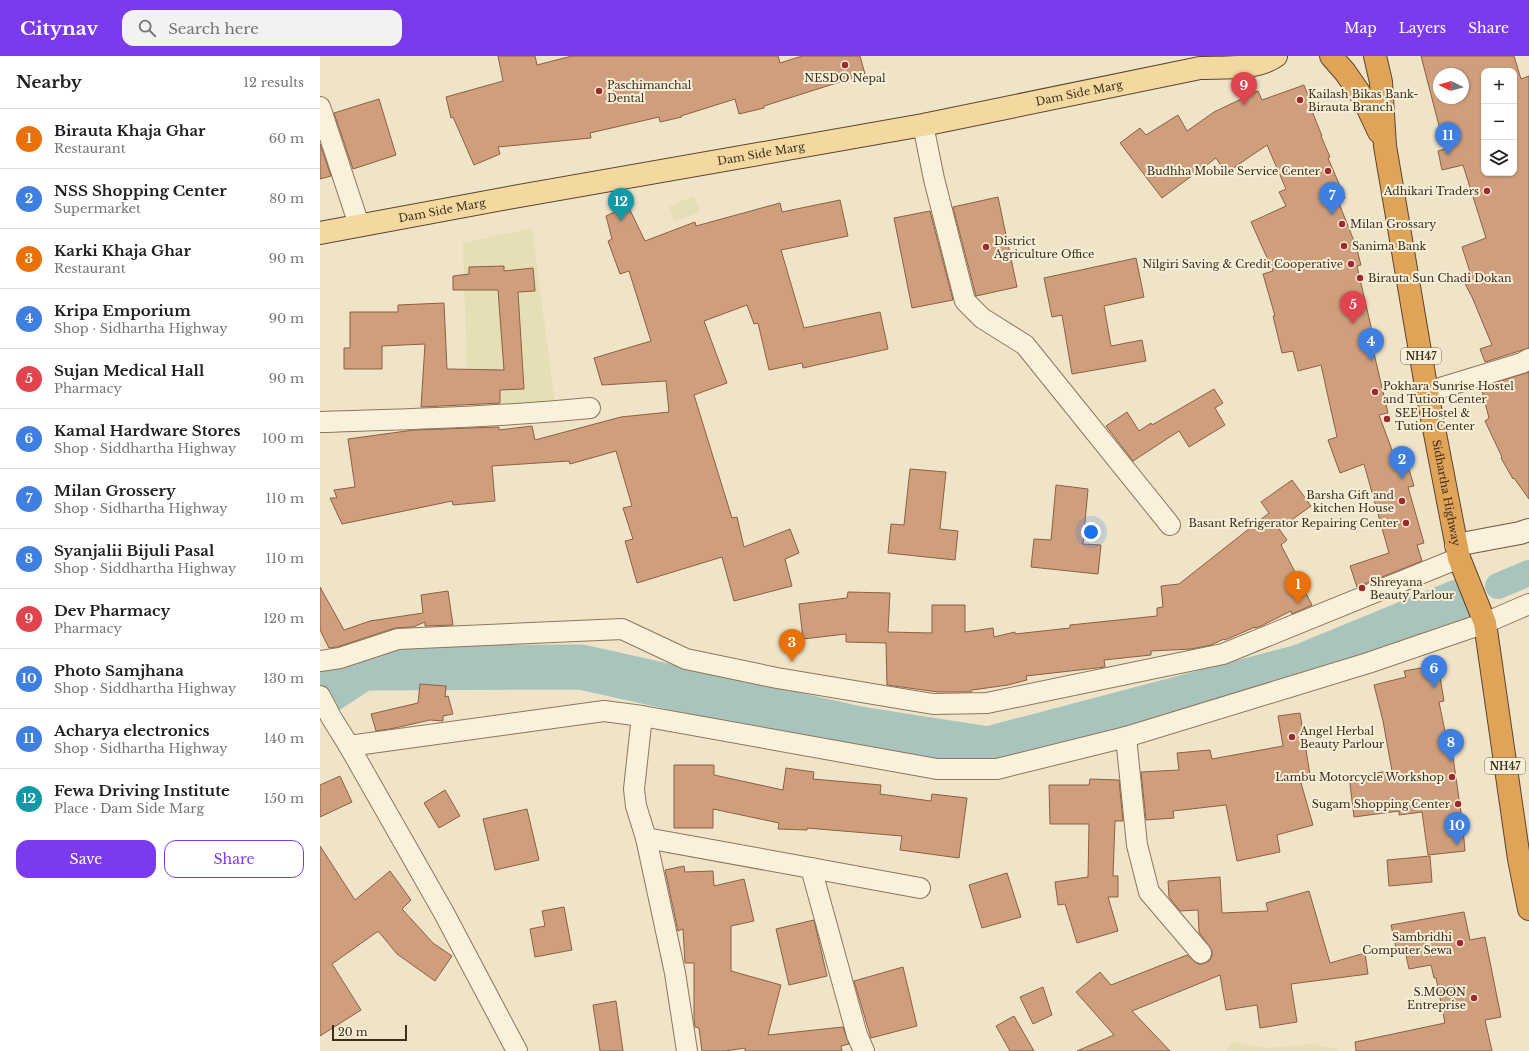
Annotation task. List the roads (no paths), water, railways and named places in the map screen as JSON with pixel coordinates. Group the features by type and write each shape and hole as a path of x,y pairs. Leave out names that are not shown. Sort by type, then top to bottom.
{"highway":[{"name":"Sidhartha Highway","path":"1331,56 1345,72 1363,98 1385,146"},
{"name":"Sidhartha Highway","path":"1375,56 1380,82 1385,146 1427,392 1460,556 1485,623"},
{"name":"NH47","path":"1485,623 1519,859 1529,908"}],"main road":[{"path":"1200,68 1221,56"},
{"path":"1200,68 1244,66 1268,62 1276,56"},
{"name":"Dam Side Marg","path":"320,233 923,125 1200,68"}],"street":[{"path":"320,107 359,225"},
{"path":"923,125 934,179 965,301 982,318 1025,345 1170,525"},
{"path":"1427,392 1522,363 1529,359"},
{"path":"320,422 452,418 590,408"},
{"path":"320,661 340,658 398,639 622,630 686,659 777,678 933,704 987,703 1222,654 1460,556 1529,530"},
{"path":"349,746 604,711 642,716 937,768 997,769 1126,737 1368,663 1485,623 1529,604"},
{"path":"320,696 444,913 517,1051"},
{"path":"642,716 634,789 636,806 646,838 675,973 687,1051"},
{"path":"1126,737 1138,845 1149,892 1201,953"},
{"path":"646,838 920,888"},
{"path":"811,868 857,1036 864,1051"}],"waterway":[{"path":"1498,586 1529,573"},
{"path":"320,696 363,668 581,667 859,729 988,749 1300,667 1458,602"}],"place":[{"name":"NESDO Nepal","path":"845,65"},
{"name":"Paschimanchal Dental","path":"599,91"},
{"name":"Kailash Bikas Bank- Birauta Branch","path":"1300,100"},
{"name":"Dev Pharmacy","path":"1244,105"},
{"name":"Acharya electronics","path":"1448,155"},
{"name":"Budhha Mobile Service Center","path":"1328,171"},
{"name":"Adhikari Traders","path":"1487,191"},
{"name":"Milan Grossery","path":"1332,215"},
{"name":"Fewa Driving Institute","path":"621,221"},
{"name":"Milan Grossary","path":"1342,224"},
{"name":"Sanima Bank","path":"1344,246"},
{"name":"District Agriculture Office","path":"986,247"},
{"name":"Nilgiri Saving & Credit Cooperative","path":"1351,264"},
{"name":"Birauta Sun Chadi Dokan","path":"1360,278"},
{"name":"Sujan Medical Hall","path":"1353,324"},
{"name":"Kripa Emporium","path":"1371,361"},
{"name":"Pokhara Sunrise Hostel and Tution Center","path":"1375,392"},
{"name":"SEE Hostel & Tution Center","path":"1387,419"},
{"name":"NSS Shopping Center","path":"1402,479"},
{"name":"Barsha Gift and kitchen House","path":"1402,501"},
{"name":"Basant Refrigerator Repairing Center","path":"1406,523"},
{"name":"Shreyana Beauty Parlour","path":"1362,588"},
{"name":"Birauta Khaja Ghar","path":"1298,604"},
{"name":"Karki Khaja Ghar","path":"792,662"},
{"name":"Kamal Hardware Stores","path":"1434,688"},
{"name":"Angel Herbal Beauty Parlour","path":"1292,737"},
{"name":"Syanjalii Bijuli Pasal","path":"1451,762"},
{"name":"Lambu Motorcycle Workshop","path":"1452,777"},
{"name":"Sugam Shopping Center","path":"1458,804"},
{"name":"Photo Samjhana","path":"1457,845"},
{"name":"Sambridhi Computer Sewa","path":"1460,943"},
{"name":"S.MOON Entreprise","path":"1474,998"}]}
